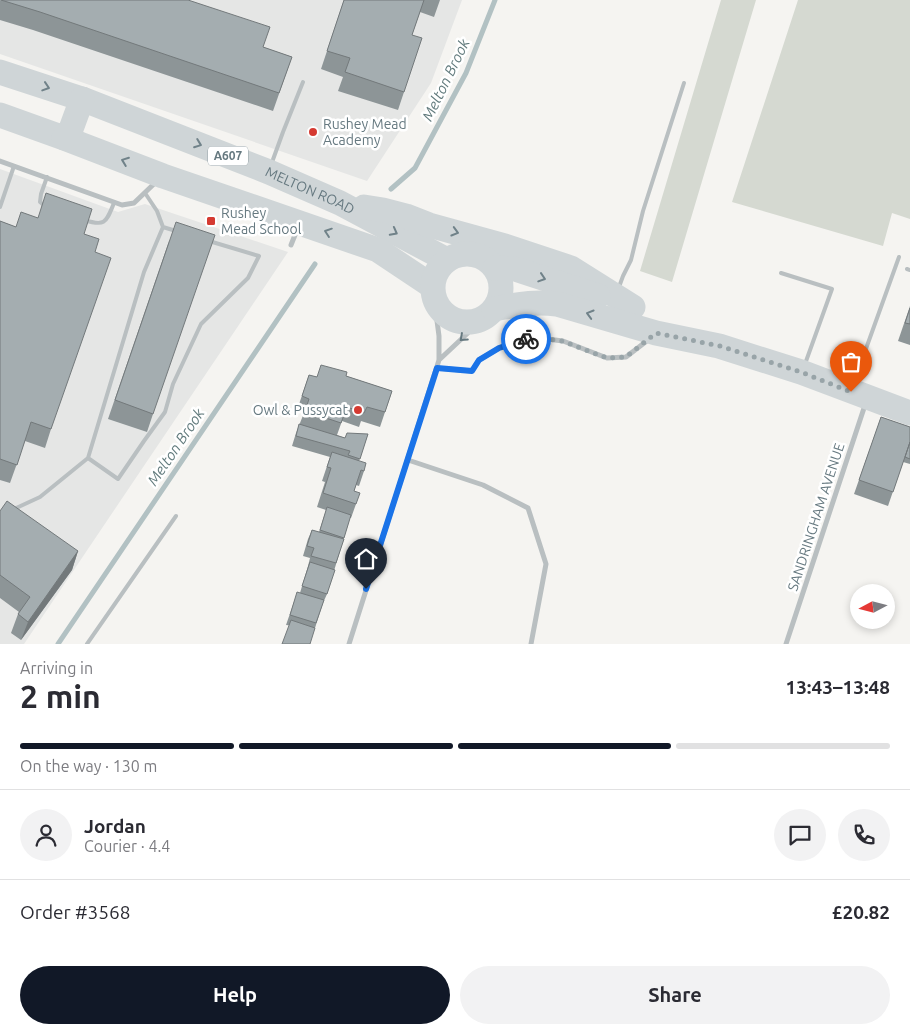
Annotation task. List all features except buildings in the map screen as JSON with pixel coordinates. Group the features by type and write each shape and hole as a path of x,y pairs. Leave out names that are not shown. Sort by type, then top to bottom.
{"main road":[{"name":"MELTON ROAD","path":"0,72 82,99 269,172 340,203 446,260"},
{"path":"64,138 71,129 82,99"},
{"name":"MELTON ROAD","path":"0,115 163,176 296,234 378,250 433,292"},
{"path":"340,203 406,216 429,225 505,246 571,268 621,301"},
{"path":"490,312 499,300 501,290 500,278 495,268 478,255 467,253 456,255 446,260 434,276 433,292 439,308 448,316 459,321 478,320 490,312 529,302 557,304 656,333 720,346 801,372 910,413"},
{"path":"495,268 515,269 621,301 678,324 720,346"}],"street":[{"path":"0,161 122,205 134,203 163,176"},
{"path":"348,644 439,360 439,336 433,292"},
{"path":"439,360 490,312"},
{"path":"437,368 472,371 479,360 499,348 523,339 539,338 562,341 607,358 626,357 656,333"},
{"name":"SANDRINGHAM AVENUE","path":"786,644 859,395"},
{"path":"408,460 483,485 528,508 546,564 531,644"}],"lane":[{"path":"269,172 303,82"},
{"path":"621,301 622,276 631,260 643,211 684,83"},
{"path":"0,208 14,166"},
{"path":"47,177 40,194 40,202 45,207 54,210"},
{"path":"8,512 40,497 88,458 144,272 163,227 157,211 145,193"},
{"path":"81,219 99,224 108,217 114,203"},
{"path":"163,227 182,233"},
{"path":"88,458 118,479 165,412 173,384 201,324 248,278 259,256 201,239"},
{"path":"859,395 899,257"},
{"path":"781,273 832,289 801,372"},
{"path":"86,644 176,516"}],"shaded area":[{"name":"Rushey Mead Academy","path":"0,0 462,0 431,83 367,181 0,54"},
{"path":"721,0 756,0 672,282 640,271"},
{"path":"798,0 910,0 910,219 892,213 883,246 732,202"},
{"path":"0,169 118,212 145,204 288,252 24,644 0,644"}],"waterway":[{"name":"Melton Brook","path":"391,189 415,168 466,73 495,0"},
{"name":"Melton Brook","path":"58,644 315,264"}],"way so far":[{"path":"526,339 539,338 562,341 607,358 626,357 656,333 720,346 801,372 851,392"}],"place":[{"name":"Rushey Mead Academy","path":"313,132"},
{"name":"Rushey Mead School","path":"211,221"},
{"name":"Owl & Pussycat","path":"358,410"}],"route":[{"path":"366,589 437,368 472,371 479,360 499,348 526,339"}]}
